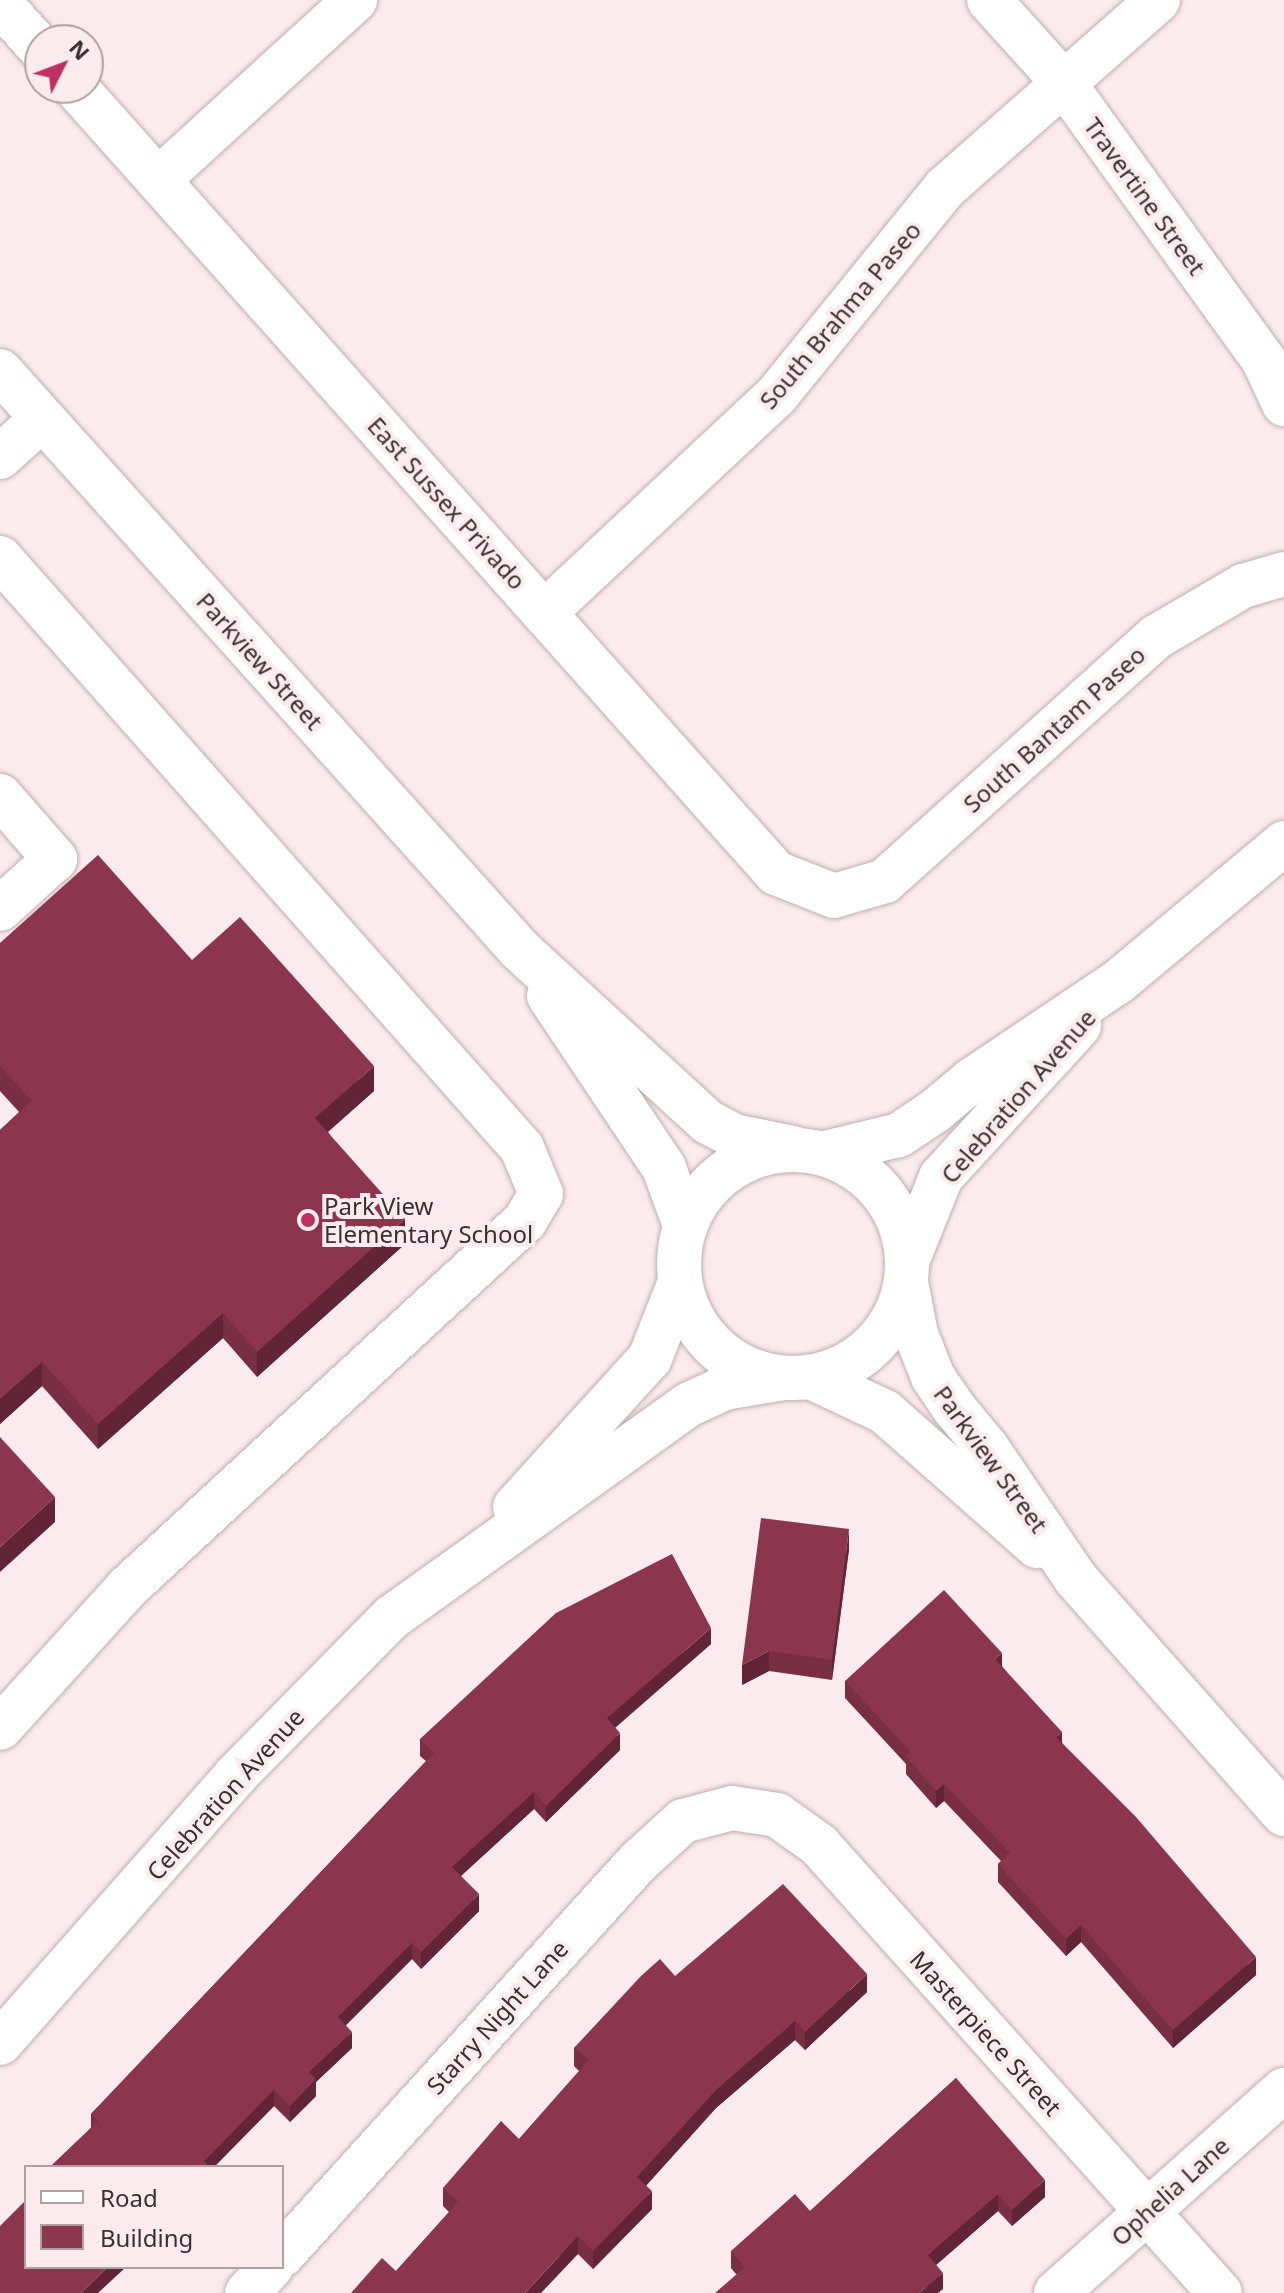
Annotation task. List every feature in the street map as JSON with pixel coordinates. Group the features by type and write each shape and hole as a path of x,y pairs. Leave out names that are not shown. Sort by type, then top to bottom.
{"street":[{"path":"158,180 355,0"},
{"name":"Travertine Street","path":"989,0 1063,82 1263,359 1284,404"},
{"name":"South Brahma Paseo","path":"544,613 776,396 945,188 1158,0"},
{"path":"0,3 24,30"},
{"name":"East Sussex Privado","path":"90,104 776,873 834,896"},
{"name":"Parkview Street","path":"0,371 520,950 708,1122 734,1136 810,1151"},
{"path":"0,457 42,419"},
{"path":"0,558 522,1148 541,1194 525,1221 128,1587 0,1728"},
{"name":"South Bantam Paseo","path":"834,896 885,881 1156,637 1243,586 1284,574"},
{"path":"0,796 55,859 0,909"},
{"name":"Celebration Avenue","path":"810,1151 899,1135 1118,982 1284,843"},
{"name":"Parkview Street","path":"520,950 648,1141 685,1225"},
{"name":"Celebration Avenue","path":"908,1273 941,1177 1118,982"},
{"path":"810,1151 858,1168 884,1192 902,1224 908,1273 895,1320 873,1347 844,1367 798,1378 754,1372 705,1337 680,1282 679,1253 685,1225 698,1199 728,1170 766,1152 810,1151"},
{"name":"Parkview Street","path":"908,1273 916,1334 933,1377 1076,1579 1284,1814"},
{"name":"Celebration Avenue","path":"466,1563 650,1358 680,1282"},
{"name":"Parkview Street","path":"798,1378 885,1412 1076,1579"},
{"name":"Celebration Avenue","path":"0,2043 236,1775 392,1617 690,1404 725,1388 798,1378"},
{"name":"Masterpiece Street","path":"732,1808 777,1815 819,1845 1220,2293"},
{"name":"Starry Night Lane","path":"284,2253 638,1862 683,1821 732,1808"},
{"name":"Ophelia Lane","path":"1056,2293 1284,2090"},
{"path":"247,2293 269,2269"}],"building":[{"path":"98,855 192,960 240,917 374,1066 315,1118 405,1219 257,1352 223,1313 98,1424 42,1362 0,1399 0,1130 32,1101 0,1066 0,943"},
{"path":"0,1437 55,1497 0,1547"},
{"path":"761,1518 849,1529 832,1660 769,1651 742,1665"},
{"path":"672,1554 711,1628 607,1718 620,1733 546,1806 534,1792 452,1867 479,1894 421,1952 412,1943 338,2017 352,2032 309,2072 316,2079 290,2106 274,2090 204,2161 208,2165 52,2165 98,2121 91,2114 434,1753 420,1739 556,1613"},
{"path":"944,1590 1002,1653 995,1659 1062,1732 1056,1737 1136,1817 1256,1957 1173,2030 1081,1925 1066,1939 998,1864 1010,1853 944,1784 936,1791 906,1756 911,1752 845,1681"},
{"path":"783,1884 867,1974 805,2032 795,2021 716,2090 637,2177 652,2191 593,2251 578,2236 525,2293 351,2293 382,2258 396,2271 458,2202 443,2188 501,2121 519,2139 589,2060 574,2048 641,1976 660,1959 675,1976"},
{"path":"956,2078 1045,2180 1012,2210 998,2194 928,2255 943,2273 919,2293 715,2293 745,2267 731,2251 795,2194 810,2211"},
{"path":"24,2202 24,2269 106,2269 81,2293 0,2293 0,2226"}],"place":[{"name":"Park View Elementary School","path":"308,1220"}]}
